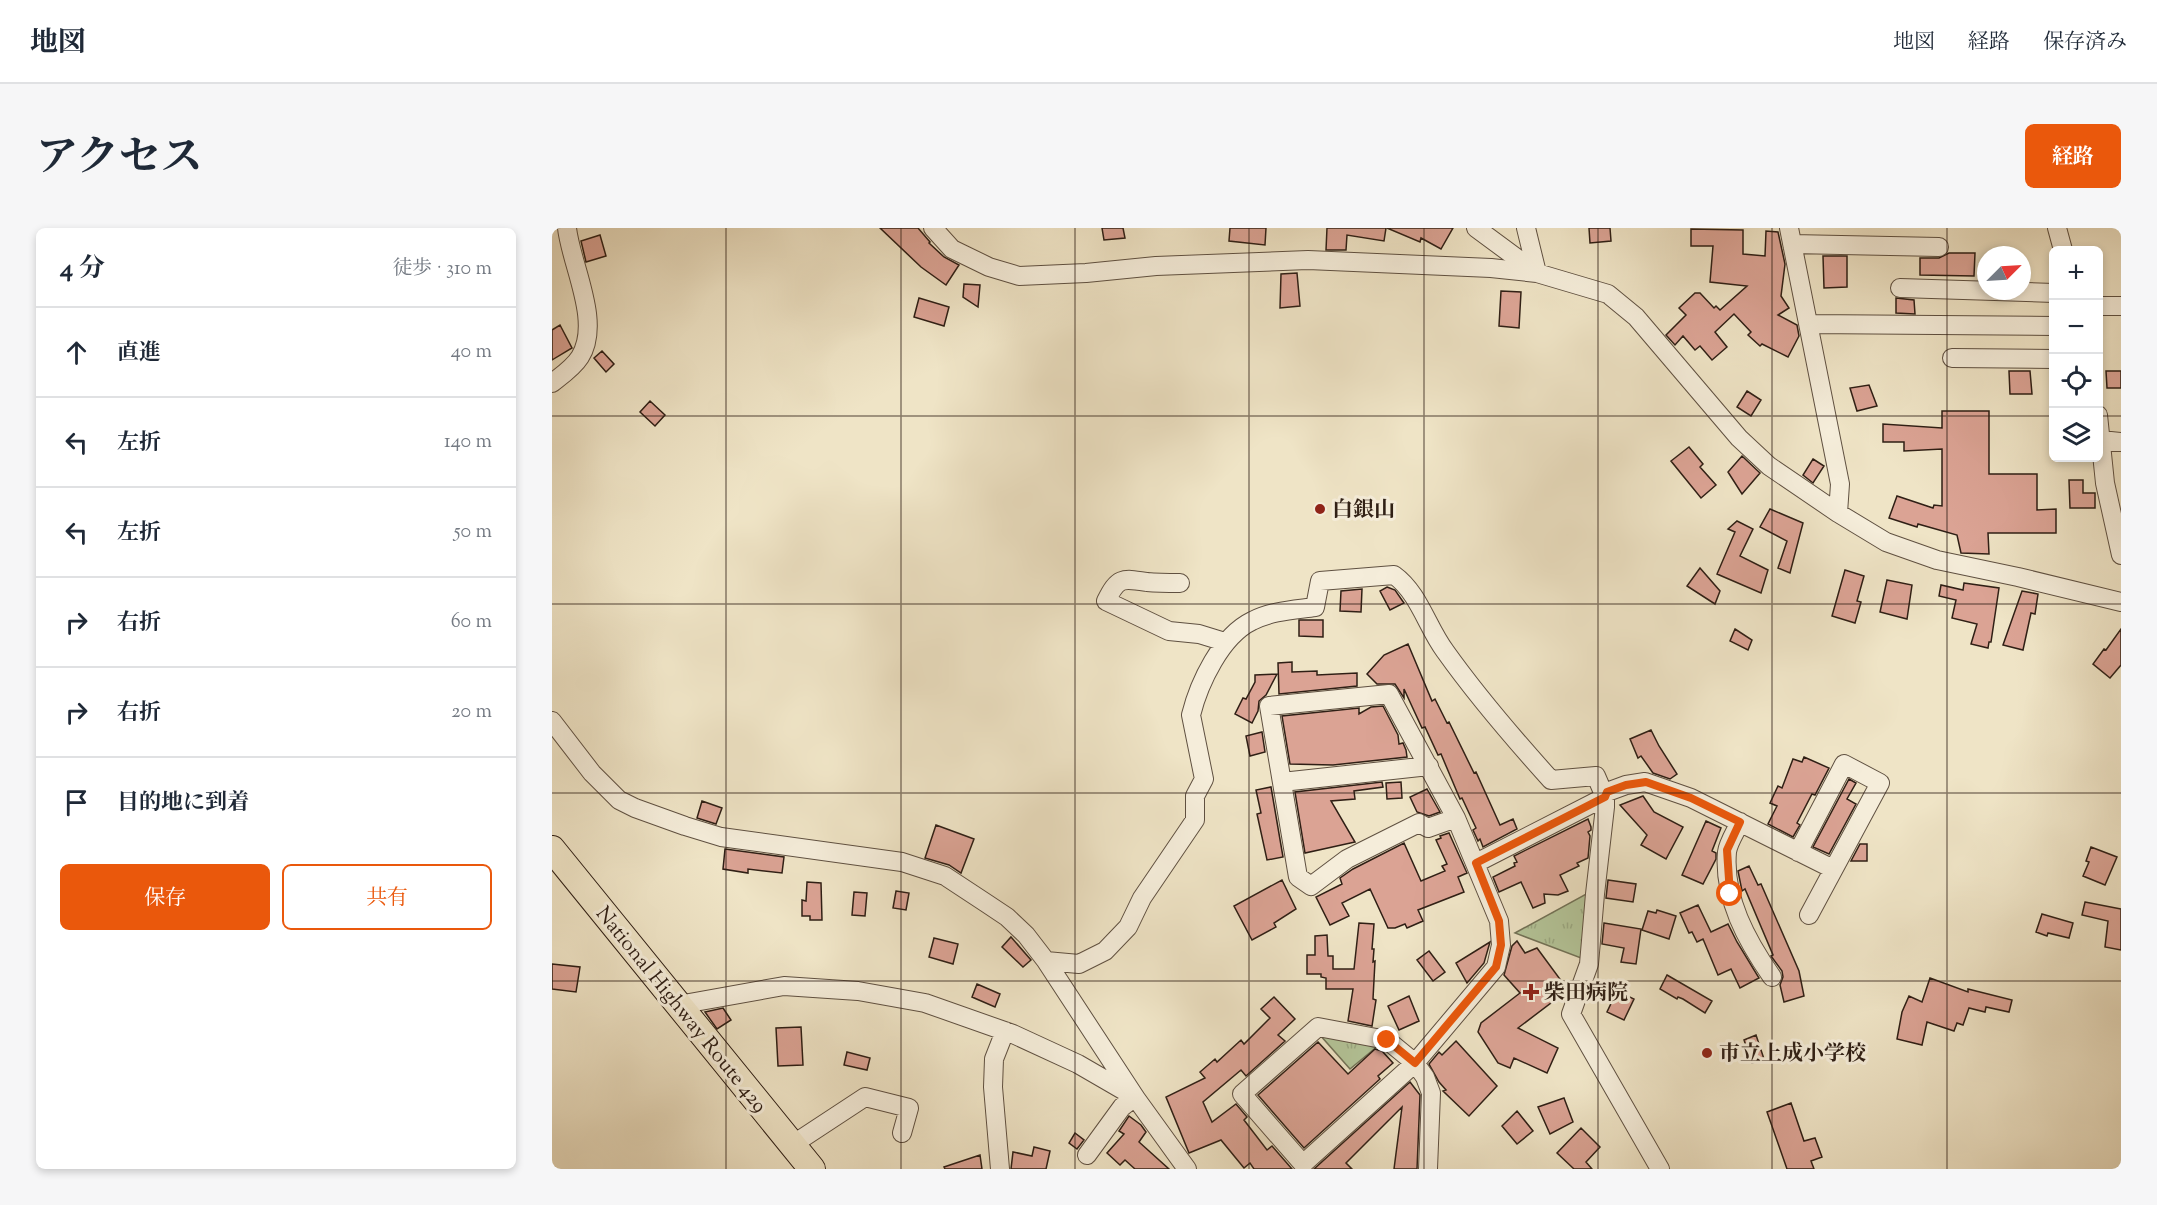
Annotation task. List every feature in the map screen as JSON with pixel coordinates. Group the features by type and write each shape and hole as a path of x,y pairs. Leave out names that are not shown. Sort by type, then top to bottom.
{"highway":[{"name":"National Highway Route 429","path":"552,849 812,1169"}],"street":[{"path":"552,383 580,357 587,326 583,296 567,228"},
{"path":"933,228 952,249 989,267 1019,276 1086,273 1156,266 1308,260 1491,268 1537,273 1608,294 1643,324 1739,438 1770,467 1886,542 1937,560 2121,602"},
{"path":"1476,228 1537,273"},
{"path":"1526,228 1537,273"},
{"path":"2057,228 2062,246"},
{"path":"1838,513 1840,484 1791,236 1939,248"},
{"path":"1900,288 2049,293"},
{"path":"2103,306 2121,306"},
{"path":"1808,324 2049,326"},
{"path":"1952,358 2049,359"},
{"path":"2103,440 2121,442"},
{"path":"2103,462 2105,483 2121,555"},
{"path":"1046,961 1079,964 1105,951 1128,927 1142,898 1195,820 1195,796 1204,779 1191,715 1211,666 1225,642 1251,621 1275,612 1315,607 1320,580 1394,575 1411,592 1444,650 1551,780 1596,776 1605,797"},
{"path":"1180,582 1148,582 1127,579 1112,589 1106,602 1169,631 1199,634 1225,642"},
{"path":"1428,1169 1431,1093 1425,1077 1415,1063 1387,1040 1318,1027 1242,1094 1303,1164 1415,1063 1496,967 1501,945 1499,921 1456,818 1389,694 1269,706 1298,876 1311,886 1347,860 1419,823 1428,828 1456,818"},
{"path":"552,721 592,773 619,800 721,837 902,862 945,876 1007,917 1026,935 1046,961 1135,1097 1187,1169"},
{"path":"1798,852 1844,764 1880,783 1809,915"},
{"path":"1282,782 1429,766"},
{"path":"1660,1169 1571,1014 1589,964 1607,792 1626,785 1646,782 1691,798 1833,869"},
{"path":"1476,863 1605,797"},
{"path":"1740,822 1727,850 1730,894 1751,946 1772,977"},
{"path":"678,1005 784,986 858,992 925,1003 1005,1031 1078,1064 1135,1097"},
{"path":"1000,1169 993,1087 994,1059 1005,1031"},
{"path":"792,1145 865,1097 909,1108 902,1133"},
{"path":"1087,1155 1122,1107 1135,1097"}],"green space":[{"path":"1588,893 1581,958 1515,933"},
{"path":"1320,1035 1379,1045 1350,1069"}],"building":[{"path":"880,228 918,228 929,243 944,257 959,265 946,285 921,267"},
{"path":"1102,228 1123,228 1125,238 1104,240"},
{"path":"1230,228 1266,228 1265,245 1229,241"},
{"path":"1327,228 1386,228 1384,241 1347,235 1346,250 1326,250"},
{"path":"1387,228 1453,228 1441,249 1421,238 1420,242"},
{"path":"1589,228 1610,228 1611,241 1590,243"},
{"path":"1691,229 1743,230 1743,254 1765,256 1766,231 1778,232 1785,264 1781,296 1789,308 1778,315 1797,325 1799,336 1788,357 1762,344 1760,346 1748,335 1751,332 1734,314 1715,332 1727,347 1712,360 1700,346 1695,350 1683,336 1675,345 1666,335 1686,315 1679,308 1695,293 1700,293 1714,308 1716,306 1720,310 1747,286 1710,282 1713,246 1691,246"},
{"path":"600,235 606,256 586,262 581,241"},
{"path":"1949,253 1975,253 1974,276 1920,275 1920,258 1939,258"},
{"path":"1823,256 1847,256 1847,287 1824,288"},
{"path":"1297,273 1300,306 1280,308 1281,274"},
{"path":"964,284 980,285 978,307 963,297"},
{"path":"1501,291 1521,292 1519,328 1499,326"},
{"path":"919,298 949,307 944,326 914,317"},
{"path":"1896,298 1914,300 1915,314 1896,313"},
{"path":"560,325 572,348 552,360 552,330"},
{"path":"602,351 614,364 606,372 594,358"},
{"path":"2009,371 2030,371 2032,394 2010,394"},
{"path":"2106,371 2121,371 2121,388 2107,388"},
{"path":"1869,385 1877,406 1857,411 1850,388"},
{"path":"1747,391 1761,400 1751,416 1737,407"},
{"path":"650,401 665,415 655,426 640,412"},
{"path":"1942,411 1989,411 1989,474 2037,474 2037,510 2056,509 2056,533 1988,533 1989,554 1961,553 1957,535 1918,524 1917,527 1889,518 1897,496 1933,508 1934,505 1942,506 1942,449 1904,451 1904,442 1883,442 1883,424 1942,428"},
{"path":"1689,447 1703,464 1700,467 1716,485 1701,498 1671,461"},
{"path":"1742,456 1760,473 1742,494 1728,472"},
{"path":"1813,459 1824,466 1813,483 1803,475"},
{"path":"2069,480 2083,480 2083,493 2095,493 2095,508 2070,508"},
{"path":"1770,509 1803,523 1790,573 1778,568 1787,541 1760,527"},
{"path":"1737,521 1753,529 1740,556 1768,570 1761,593 1717,574 1735,532 1728,529"},
{"path":"1700,568 1720,591 1715,604 1687,586"},
{"path":"1845,570 1864,576 1857,601 1861,602 1855,623 1832,616"},
{"path":"1887,580 1912,585 1907,619 1880,612"},
{"path":"1964,583 1999,588 1991,642 1988,648 1971,644 1977,624 1952,618 1956,600 1939,596 1941,585 1963,590"},
{"path":"1387,587 1395,590 1404,603 1390,610 1380,591"},
{"path":"1362,589 1361,612 1340,611 1341,591"},
{"path":"2022,591 2038,594 2035,614 2031,613 2023,650 2003,645"},
{"path":"1299,620 1323,620 1323,637 1299,636"},
{"path":"1735,629 1752,640 1748,650 1730,641"},
{"path":"2121,629 2121,665 2110,678 2093,664"},
{"path":"1408,644 1432,701 1435,699 1447,723 1449,722 1474,773 1476,772 1500,825 1513,819 1517,829 1483,847 1473,830 1476,828 1462,798 1460,799 1441,754 1438,755 1425,727 1422,728 1404,689 1404,698 1395,684 1377,684 1367,674 1384,655"},
{"path":"1292,662 1292,672 1317,671 1317,675 1357,673 1357,686 1279,694 1278,663"},
{"path":"1277,674 1266,695 1259,701 1258,711 1252,723 1235,714 1255,682 1255,675"},
{"path":"1383,706 1398,735 1399,744 1403,743 1407,757 1333,765 1290,764 1282,716 1359,708 1359,714 1371,707"},
{"path":"1651,730 1677,774 1670,779 1653,773 1641,756 1638,758 1630,739"},
{"path":"1262,732 1265,752 1250,756 1246,736"},
{"path":"1804,757 1829,768 1815,795 1812,794 1797,823 1800,825 1793,837 1768,824 1777,806 1770,803 1778,786 1782,788 1793,759 1802,762"},
{"path":"1849,779 1856,783 1847,799 1856,804 1829,854 1813,847"},
{"path":"1382,782 1383,787 1354,791 1355,799 1331,801 1355,842 1305,853 1295,792"},
{"path":"1401,782 1402,798 1387,799 1386,783"},
{"path":"1271,787 1283,857 1267,860 1257,814 1261,813 1256,790"},
{"path":"1427,789 1440,812 1429,816 1417,812 1410,797"},
{"path":"1643,796 1654,812 1683,827 1666,859 1641,845 1647,835 1620,805"},
{"path":"702,801 722,808 716,824 697,818"},
{"path":"1588,819 1591,830 1588,832 1590,836 1588,858 1577,863 1579,866 1560,875 1568,891 1558,895 1544,894 1545,903 1533,908 1521,882 1499,892 1493,877 1515,866 1514,863 1517,862 1514,856"},
{"path":"1706,821 1721,828 1712,851 1716,853 1716,859 1703,884 1682,875"},
{"path":"936,825 974,839 961,873 949,865 925,858"},
{"path":"1449,833 1467,873 1458,877 1464,892 1418,910 1423,921 1407,928 1405,924 1388,928 1370,889 1342,903 1349,916 1330,925 1316,897 1342,884 1340,878 1404,843 1421,881 1445,871 1442,866 1447,864 1436,840"},
{"path":"1860,844 1867,844 1867,861 1851,861"},
{"path":"2091,847 2117,857 2105,885 2083,876 2089,862 2086,861"},
{"path":"725,849 784,857 782,873 748,869 748,873 723,869"},
{"path":"1749,866 1758,885 1761,884 1799,971 1804,996 1784,1002 1780,985 1783,977 1782,971 1771,956 1773,955 1745,889 1742,891 1738,871"},
{"path":"1282,880 1296,909 1274,923 1276,927 1252,940 1234,906"},
{"path":"1608,880 1636,884 1633,902 1606,898"},
{"path":"807,882 821,883 822,920 810,920 810,916 802,916 802,900 806,901"},
{"path":"896,891 909,893 906,910 893,908"},
{"path":"854,892 867,893 865,916 852,915"},
{"path":"2085,902 2121,909 2121,950 2105,947 2108,921 2082,915"},
{"path":"1698,905 1711,932 1728,924 1759,978 1740,988 1731,969 1718,975 1703,939 1697,942 1692,932 1689,933 1680,913"},
{"path":"1657,910 1676,916 1669,939 1642,930 1648,911 1656,913"},
{"path":"2042,914 2073,923 2069,938 2048,933 2047,936 2036,932"},
{"path":"1359,923 1374,924 1373,999 1376,1000 1372,1026 1348,1021 1353,989 1326,989 1326,978 1321,977 1321,974 1307,974 1307,955 1315,955 1315,936 1327,935 1328,956 1333,956 1333,969 1354,969"},
{"path":"1604,923 1641,929 1636,964 1621,962 1624,948 1602,944"},
{"path":"1011,937 1031,960 1023,967 1002,947"},
{"path":"934,938 958,944 953,964 929,957"},
{"path":"1517,941 1525,953 1537,948 1568,990 1518,1028 1558,1048 1547,1073 1514,1058 1510,1068 1498,1063 1478,1032 1481,1023 1520,993 1504,975 1512,946"},
{"path":"1490,942 1484,963 1467,983 1456,963"},
{"path":"1429,951 1445,972 1433,981 1417,960"},
{"path":"552,964 580,967 576,992 552,989"},
{"path":"1667,975 1712,1001 1705,1013 1683,999 1678,997 1677,999 1660,989"},
{"path":"1930,978 1968,992 1968,989 2012,1000 2009,1012 1986,1007 1985,1012 1969,1008 1963,1025 1957,1023 1954,1031 1927,1022 1922,1045 1897,1039 1902,1012 1909,996 1922,1002"},
{"path":"977,984 1000,994 995,1007 972,997"},
{"path":"1617,991 1634,999 1624,1020 1607,1012"},
{"path":"1409,996 1419,1021 1399,1030 1388,1006"},
{"path":"1274,997 1295,1019 1278,1035 1285,1041 1246,1076 1241,1070 1203,1102 1212,1122 1236,1104 1247,1117 1244,1120 1267,1150 1272,1146 1292,1169 1254,1169 1250,1163 1244,1168 1221,1140 1189,1153 1166,1097 1205,1078 1200,1072 1215,1059 1217,1062 1241,1040 1244,1044 1270,1018 1261,1009"},
{"path":"723,1008 731,1020 717,1029 705,1012"},
{"path":"801,1027 803,1065 778,1066 776,1028"},
{"path":"1756,1035 1764,1059 1752,1063 1744,1040"},
{"path":"1456,1041 1497,1086 1469,1116 1443,1091 1446,1090 1429,1064 1439,1052 1442,1055"},
{"path":"1318,1042 1348,1074 1375,1049 1382,1051 1393,1063 1378,1076 1380,1079 1304,1148 1258,1095"},
{"path":"847,1052 870,1058 867,1070 844,1065"},
{"path":"1410,1082 1420,1095 1417,1169 1394,1169 1402,1107 1346,1163 1352,1169 1314,1169"},
{"path":"1564,1098 1573,1122 1550,1134 1538,1107"},
{"path":"1791,1103 1804,1141 1815,1138 1822,1157 1811,1161 1814,1169 1787,1169 1767,1112"},
{"path":"1517,1111 1533,1131 1517,1144 1502,1126"},
{"path":"1129,1116 1146,1132 1139,1142 1169,1169 1135,1169 1125,1160 1120,1165 1107,1153 1124,1134 1119,1131"},
{"path":"1581,1128 1600,1147 1586,1162 1592,1169 1574,1169 1557,1153"},
{"path":"1075,1133 1084,1140 1077,1149 1069,1143"},
{"path":"1034,1147 1050,1151 1046,1169 1011,1169 1013,1152 1032,1156"},
{"path":"980,1155 982,1169 945,1169 944,1167"}],"place":[{"name":"白銀山","path":"1320,509"},
{"name":"柴田病院","path":"1531,992"},
{"name":"市立上成小学校","path":"1707,1053"}],"route":[{"path":"1387,1040 1415,1063 1496,967 1501,945 1499,921 1476,863 1605,797 1607,792 1626,785 1646,782 1691,798 1740,822 1727,850 1730,894"}]}
